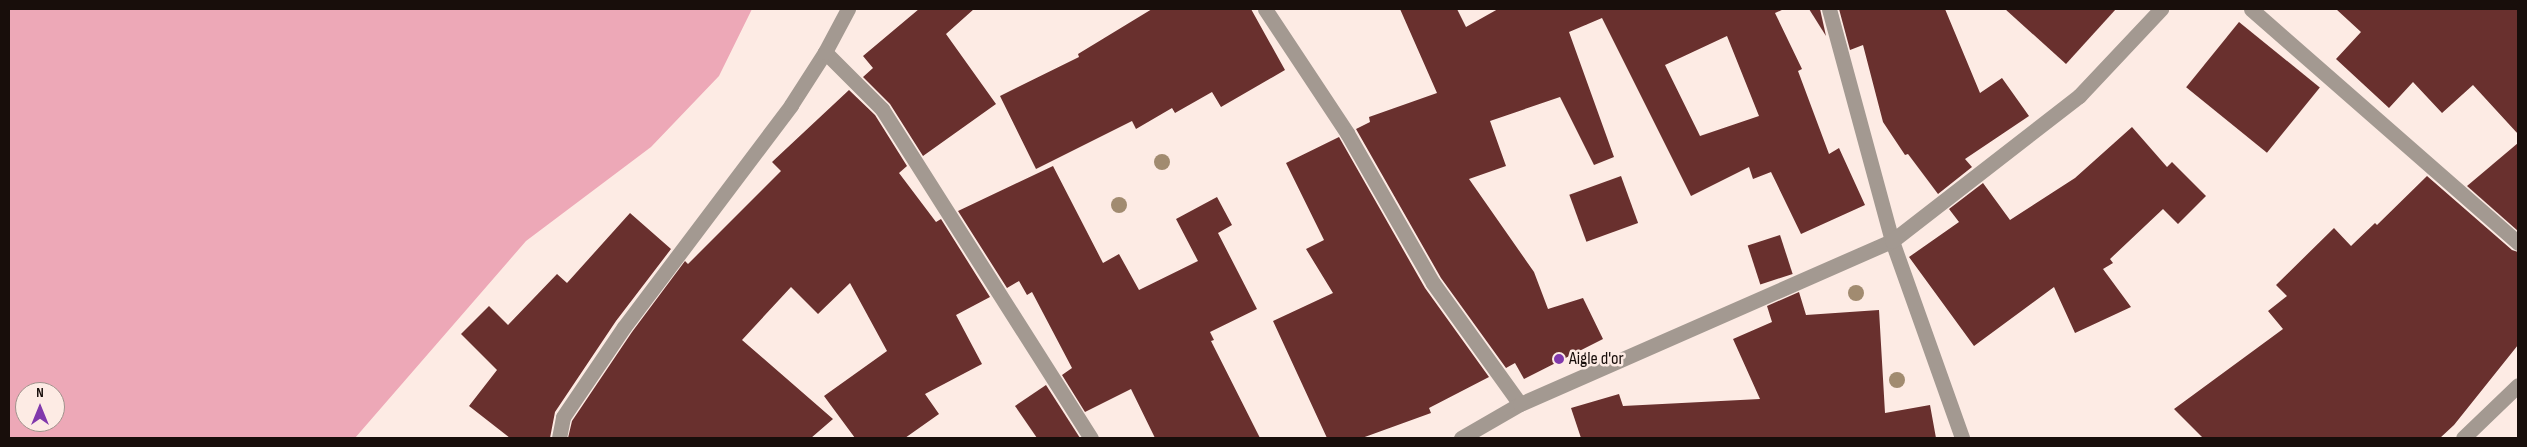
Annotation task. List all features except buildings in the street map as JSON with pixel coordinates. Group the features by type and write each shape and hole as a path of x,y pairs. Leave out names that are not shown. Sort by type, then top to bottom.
{"street":[{"path":"559,438 563,417 624,328 791,105 825,52 848,9"},
{"path":"1265,9 1347,133 1433,283 1520,404"},
{"path":"1829,9 1892,241 1962,438"},
{"path":"1461,438 1520,404 1892,241 2079,96 2161,9"},
{"path":"2251,9 2518,243"},
{"path":"825,52 882,109 1091,438"},
{"path":"2463,438 2518,385"}],"shaded area":[{"path":"9,9 752,9 719,76 651,147 526,241 355,438 9,438"}],"place":[{"name":"Aigle d'or","path":"1559,359"}]}
